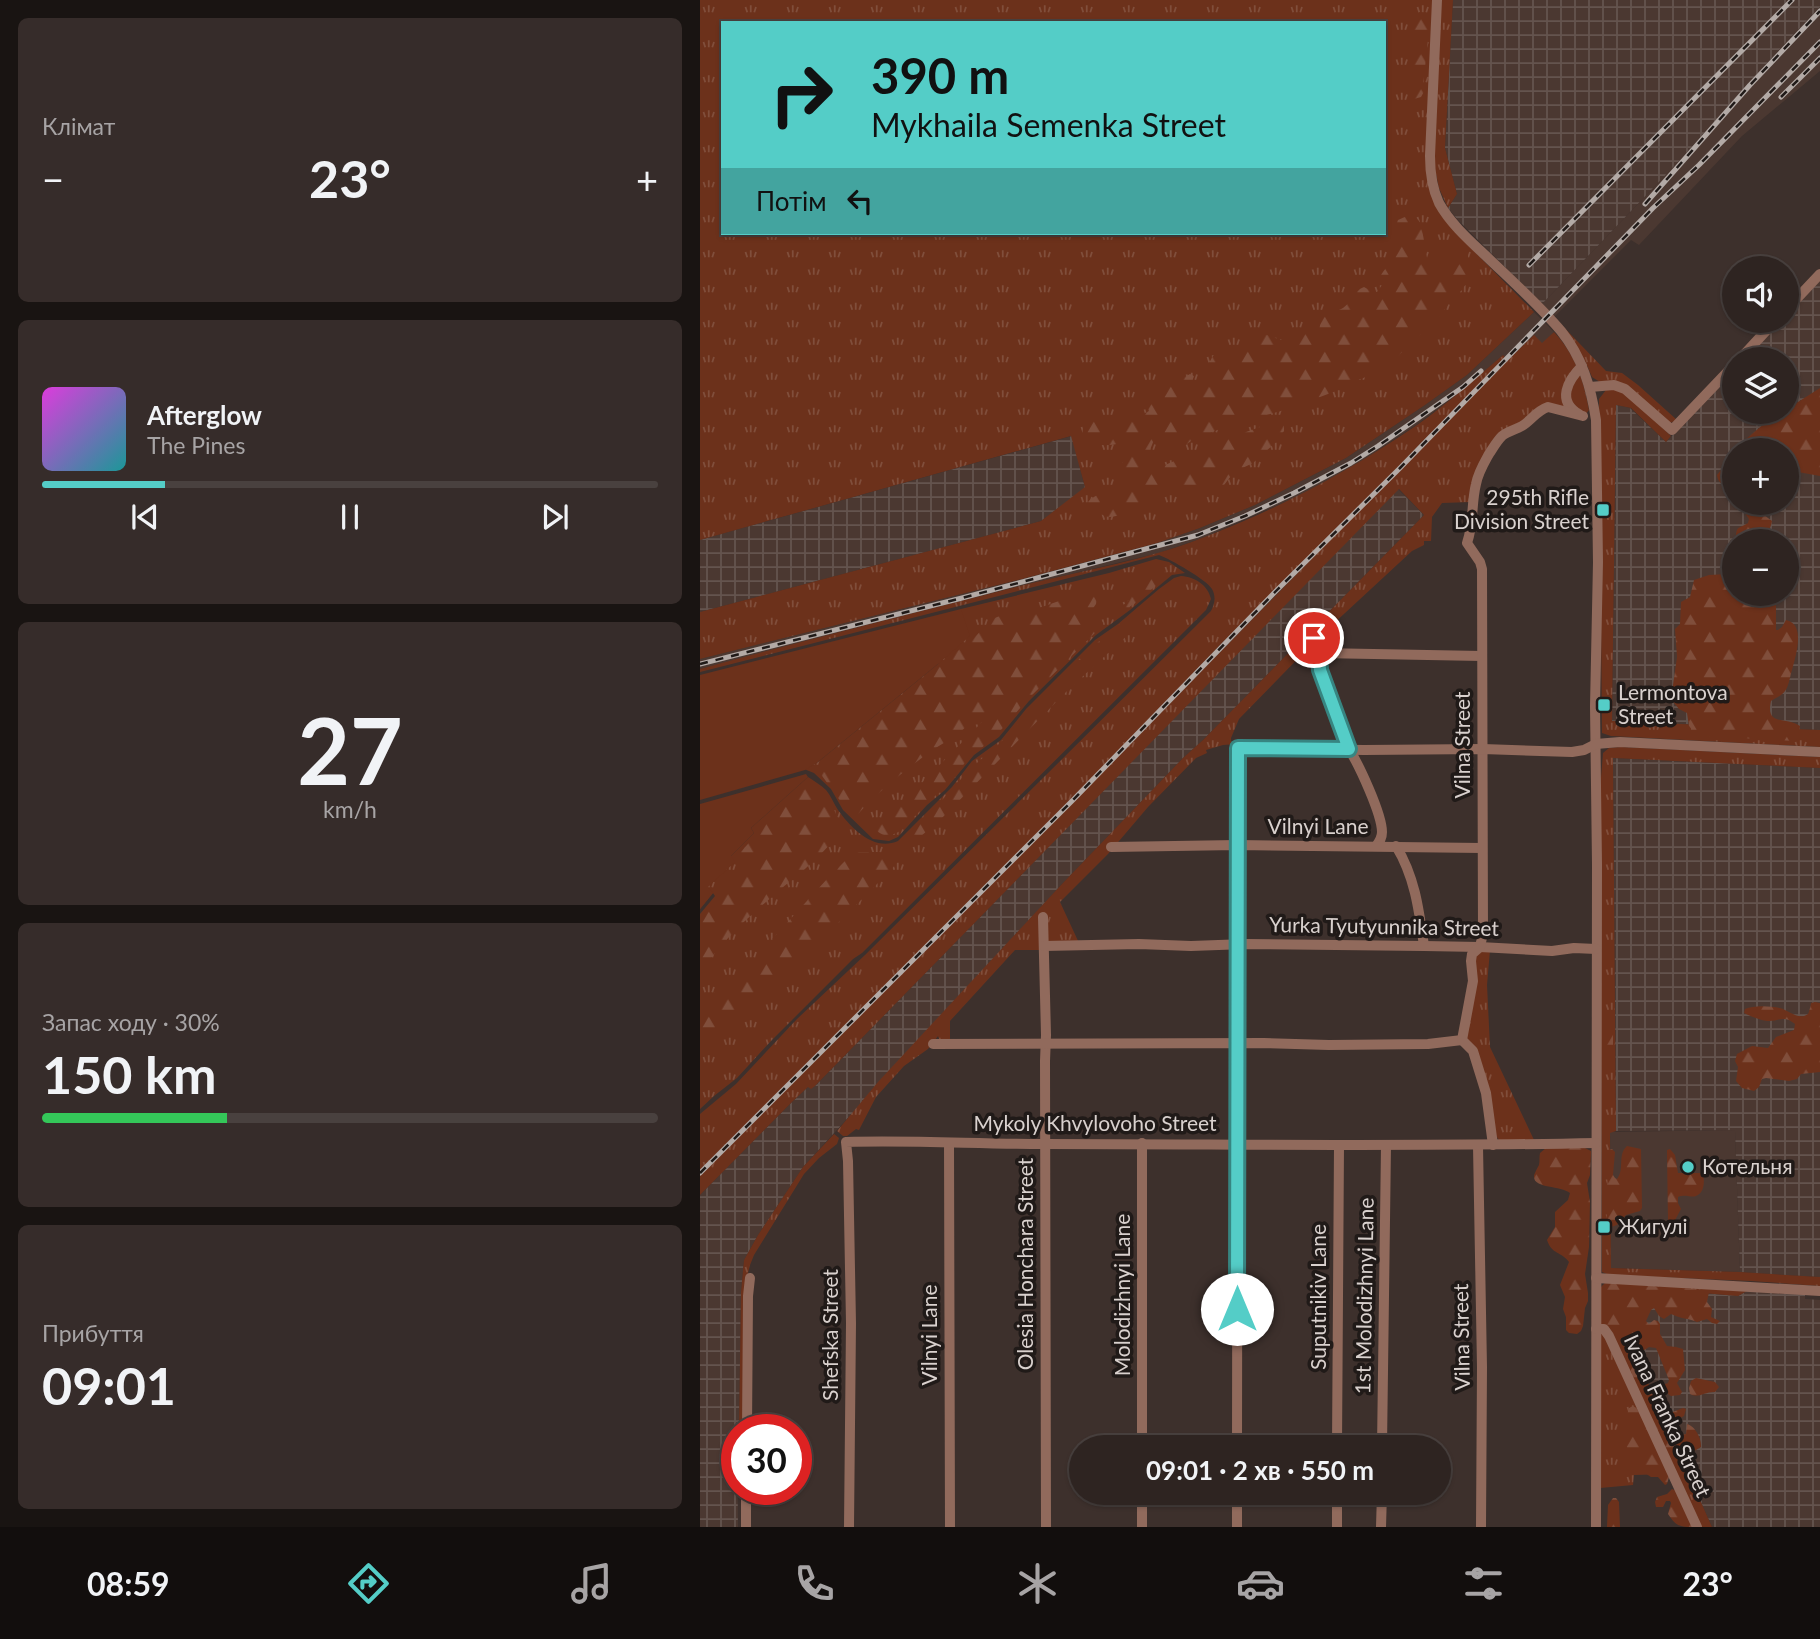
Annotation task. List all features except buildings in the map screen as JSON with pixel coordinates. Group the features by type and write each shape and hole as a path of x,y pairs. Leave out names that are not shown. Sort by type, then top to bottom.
{"street":[{"path":"1437,0 1430,156 1438,200 1467,238 1548,317 1570,344 1590,387 1596,420 1596,1527"},
{"path":"1799,296 1820,274"},
{"path":"1751,347 1764,333"},
{"path":"1582,366 1569,383 1566,399 1571,408 1583,416"},
{"path":"1590,387 1614,385 1625,388 1672,430 1722,378"},
{"name":"Vilna Street","path":"1462,1040 1473,981 1472,954 1480,947 1483,933 1482,569 1467,543 1472,526 1475,486 1479,473 1502,437 1523,426 1539,411 1548,407 1596,420"},
{"path":"1314,638 1319,653 1320,670 1349,749 1382,826 1383,835 1376,846"},
{"path":"1319,653 1482,656"},
{"path":"1237,1435 1238,748 1572,752 1596,744 1620,742 1820,752"},
{"name":"Vilnyi Lane","path":"1111,847 1237,845 1482,848"},
{"path":"1396,846 1408,868 1414,888 1423,946"},
{"name":"Olesia Honchara Street","path":"1043,917 1046,1043 1046,1527"},
{"name":"Yurka Tyutyunnika Street","path":"1044,946 1423,946 1552,951 1597,948"},
{"path":"933,1044 1329,1045 1448,1043 1462,1040 1474,1051 1486,1093 1493,1145"},
{"name":"Mykoly Khvylovoho Street","path":"846,1142 895,1140 949,1143 1339,1146 1596,1143"},
{"name":"Shefska Street","path":"846,1142 849,1161 851,1323 849,1527"},
{"name":"Vilnyi Lane","path":"949,1143 950,1527"},
{"name":"Molodizhnyi Lane","path":"1142,1143 1142,1435"},
{"name":"1st Molodizhnyi Lane","path":"1382,1435 1386,1145"},
{"name":"Suputnikiv Lane","path":"1337,1435 1339,1146"},
{"name":"Vilna Street","path":"1478,1146 1482,1367 1481,1527"},
{"path":"747,1414 750,1278"},
{"path":"1596,1278 1820,1291"},
{"name":"Ivana Franka Street","path":"1596,1329 1604,1329 1609,1336 1698,1527"},
{"path":"746,1505 746,1527"},
{"path":"1142,1505 1142,1527"},
{"path":"1237,1505 1237,1527"},
{"path":"1337,1505 1337,1527"},
{"path":"1381,1527 1382,1505"}],"shaded area":[{"path":"1453,0 1820,0 1820,7 1678,162 1542,304 1448,208 1457,194 1445,148"},
{"path":"1820,7 1820,71 1742,136 1639,245 1631,240 1554,317 1542,304 1678,162"},
{"path":"1820,281 1820,730 1612,721 1616,405 1630,408 1666,442 1722,384 1722,424 1799,424 1799,347 1757,347 1770,333 1799,333 1799,303"},
{"path":"1534,312 1554,332 1542,344 1534,336 700,1176 700,1170 1072,799 1505,357 1503,355 1419,423 1354,466 1296,497 1200,539 1159,553 959,601 700,669 700,659 1022,579 1157,543 1200,528 1255,505 1346,458 1467,375"},
{"path":"1072,436 1085,488 1041,521 700,612 700,540"},
{"path":"1398,489 1424,515 1061,885 803,1167 744,1260 739,1414 721,1414 721,1505 738,1505 738,1527 700,1527 700,1195 792,1102 808,1087 815,1086"},
{"path":"1613,758 1820,768 1820,1277 1740,1272 1735,1130 1616,1131"},
{"path":"1735,1130 1740,1272 1611,1268 1610,1132"},
{"path":"1618,1286 1738,1296 1747,1291 1805,1294 1805,1299 1820,1300 1820,1527 1712,1527 1617,1313"}],"green space":[{"path":"700,0 1433,0 1428,178 1464,241 1534,312 1467,375 1346,458 1255,505 1200,528 1157,543 1022,579 700,659 700,612 1041,521 1085,487 1071,436 700,540"},
{"path":"1441,0 1453,0 1445,148 1457,194 1448,208 1439,188 1434,165"},
{"path":"1420,12 1428,14 1430,20 1423,83 1426,88 1421,97 1414,99 1408,95 1412,78 1409,59 1410,26"},
{"path":"1407,216 1419,221 1427,258 1432,263 1440,265 1459,240 1468,247 1468,258 1463,262 1463,266 1468,274 1468,281 1434,324 1412,341 1393,362 1374,374 1336,388 1328,394 1288,409 1227,426 1191,441 1182,448 1171,448 1161,437 1155,436 1143,463 1130,471 1120,473 1117,469 1127,456 1127,446 1122,443 1096,444 1082,438 1084,418 1088,414 1095,414 1099,421 1105,424 1116,420 1125,423 1149,411 1141,402 1156,387 1166,387 1190,374 1194,376 1187,395 1188,398 1193,398 1203,385 1202,369 1213,356 1221,353 1242,356 1262,333 1281,340 1285,338 1285,332 1288,330 1305,328 1317,332 1324,317 1343,308 1360,289 1364,287 1377,292 1382,285 1381,275 1387,267 1385,258 1393,251 1396,243 1394,231 1398,220"},
{"path":"1554,317 1606,371 1622,373 1677,420 1670,423 1627,387 1600,382 1592,377 1586,363"},
{"path":"1554,332 1568,349 1578,368 1589,410 1586,414 1547,405 1500,436 1471,502 1442,503 1432,517 1431,541 1424,541 1424,545 1412,551 1318,638 1239,719 1231,738 1236,744 1206,750 1207,753 1196,758 1060,902 1079,943 1042,950 1015,950 950,1021 950,1042 940,1041 938,1036 928,1049 904,1066 876,1097 859,1130 856,1129 847,1136 837,1131 878,1082 1061,885 1424,515 1399,489 815,1086 811,1089 808,1087 792,1102 700,1195 700,1176 1074,801 1491,376 1534,335 1542,343"},
{"path":"1503,355 1505,357 1072,799 700,1170 700,1114 736,1084 797,1019 865,955 1211,611 1214,597 1212,589 1203,580 1159,555 700,672 700,669 1028,584 1138,559 1202,538 1286,502 1366,458 1428,417"},
{"path":"1613,388 1623,391 1671,436 1666,442 1631,408 1616,405 1612,721 1820,730 1820,747 1611,736 1602,733 1599,399 1606,390"},
{"path":"1820,388 1820,476 1799,472 1799,438 1747,438 1764,424 1799,424 1799,401"},
{"path":"1277,422 1284,426 1284,431 1276,442 1253,463 1234,472 1224,485 1197,493 1162,489 1150,505 1112,517 1103,515 1097,507 1092,507 1088,502 1123,483 1221,441"},
{"path":"1722,470 1722,483 1717,475"},
{"path":"1746,515 1764,515 1772,521 1771,526 1769,529 1737,529 1748,523"},
{"path":"1156,559 1169,562 1185,573 1172,575 1096,635 1029,701 999,737 974,755 945,790 927,805 898,837 889,841 873,839 843,810 831,789 814,773 804,769 818,762 938,664 961,609"},
{"path":"1155,565 1165,570 1166,576 1132,605 1109,613 1112,605 1127,603 1140,576"},
{"path":"1722,574 1722,606 1776,606 1776,630 1782,627 1786,620 1796,627 1797,649 1788,684 1784,693 1771,701 1770,709 1774,718 1800,726 1799,735 1794,741 1704,736 1689,726 1687,713 1679,709 1671,699 1677,657 1675,629 1680,624 1681,602 1690,597 1694,580"},
{"path":"1181,576 1196,580 1207,590 1211,599 1206,610 853,959 737,1078 700,1109 700,914 715,896 713,893 700,909 700,894 754,833 751,828 808,777 826,790 843,817 856,831 880,843 898,841 952,787 972,761 1001,740 1026,709 1095,640 1159,589"},
{"path":"1168,586 1174,590 1168,598 1069,689 939,821 915,841 905,843 970,769 1000,743 1084,654"},
{"path":"1079,594 1097,597 1096,604 1085,620 1099,618 1103,623 1101,627 900,831 887,835 876,829 890,810 913,792 989,712 911,766 857,815 849,813 820,773 822,766 974,638 992,619 1039,608"},
{"path":"961,609 970,636 818,762 805,770 700,800 700,675"},
{"path":"1609,748 1820,757 1820,768 1613,758 1616,1131 1610,1133 1611,1268 1820,1277 1820,1286 1609,1275 1602,1272 1600,790 1603,753"},
{"path":"806,774 808,777 751,828 754,833 731,856 735,862 708,887 713,893 700,909 700,804"},
{"path":"807,785 821,792 830,802 838,820 838,831 813,861 738,928 717,950 700,974 700,917 716,903 720,888 736,872 737,856 760,827 791,796"},
{"path":"859,852 898,854 901,858 823,938 768,986 700,1060 700,1004 739,973 758,964 762,950 828,878 848,858"},
{"path":"1490,950 1487,985 1490,1047 1534,1140 1499,1140 1496,1136 1466,1039 1475,955 1480,951"},
{"path":"1811,1003 1820,1003 1820,1072 1801,1074 1797,1079 1789,1081 1762,1079 1754,1091 1742,1088 1736,1081 1737,1054 1752,1046 1768,1048 1776,1037 1794,1030 1795,1024 1784,1019 1761,1020 1744,1013 1745,1009 1757,1006 1776,1007 1805,1016"},
{"path":"1609,1017 1613,1020 1613,1061 1609,1072 1603,1063 1602,1024 1603,1018"},
{"path":"834,1134 839,1138 837,1144 804,1174 750,1265 747,1277 745,1414 739,1414 744,1260 803,1167"},
{"path":"1627,1146 1641,1149 1642,1208 1626,1215 1617,1225 1608,1227 1607,1155 1609,1150 1615,1152 1613,1175 1617,1179 1621,1171 1622,1154"},
{"path":"1546,1148 1585,1148 1591,1151 1587,1183 1590,1202 1589,1247 1585,1274 1588,1301 1583,1326 1577,1334 1566,1330 1563,1309 1565,1297 1560,1285 1569,1262 1551,1248 1547,1240 1555,1227 1555,1212 1568,1200 1570,1193 1538,1183 1534,1176 1540,1153"},
{"path":"1670,1149 1675,1155 1678,1173 1700,1173 1704,1181 1699,1195 1678,1197 1681,1209 1671,1224 1668,1221 1667,1153"},
{"path":"1605,1283 1747,1291 1738,1296 1619,1286 1617,1313 1712,1527 1700,1527 1601,1325 1601,1287"},
{"path":"1610,1283 1709,1292 1707,1302 1712,1309 1711,1317 1720,1321 1717,1324 1707,1319 1697,1322 1671,1314 1664,1319 1654,1308 1646,1321 1649,1324 1654,1320 1658,1321 1660,1334 1667,1346 1683,1349 1685,1370 1677,1383 1682,1392 1680,1395 1671,1396 1660,1389 1660,1386 1669,1380 1656,1348 1649,1347 1637,1355 1629,1348 1620,1348 1609,1327 1602,1322 1601,1291 1603,1285"},
{"path":"1601,1334 1669,1474 1634,1475 1633,1485 1600,1488"},
{"path":"1627,1356 1637,1361 1662,1413 1686,1409 1684,1416 1670,1423 1675,1436 1686,1434 1687,1424 1695,1430 1700,1440 1701,1447 1691,1453 1679,1455 1689,1479 1689,1487 1681,1482 1624,1358"},
{"path":"1696,1378 1715,1382 1719,1387 1715,1392 1690,1394 1691,1381"},
{"path":"1633,1406 1638,1409 1669,1477 1665,1485 1658,1477 1651,1477 1642,1471 1641,1461 1625,1444 1625,1425 1629,1408"},
{"path":"1672,1489 1677,1491 1693,1527 1681,1526 1673,1521 1668,1514 1670,1501 1666,1501 1663,1507 1656,1507 1657,1497"},
{"path":"1613,1498 1619,1502 1620,1527 1607,1527 1608,1505"}],"railway":[{"path":"1529,265 1792,0"},
{"path":"1645,204 1750,85 1820,11"},
{"path":"700,1173 1073,800 1653,208 1820,42"},
{"path":"1781,97 1820,58"},
{"path":"700,664 1198,535 1294,493 1351,463 1463,387 1481,371"}],"place":[{"name":"295th Rifle Division Street","path":"1603,510"},
{"name":"Lermontova Street","path":"1604,705"},
{"name":"Котельня","path":"1688,1167"},
{"name":"Жигулі","path":"1604,1227"}],"route":[{"path":"1237,1309 1238,748 1349,749 1320,670 1319,653 1314,638"}]}
